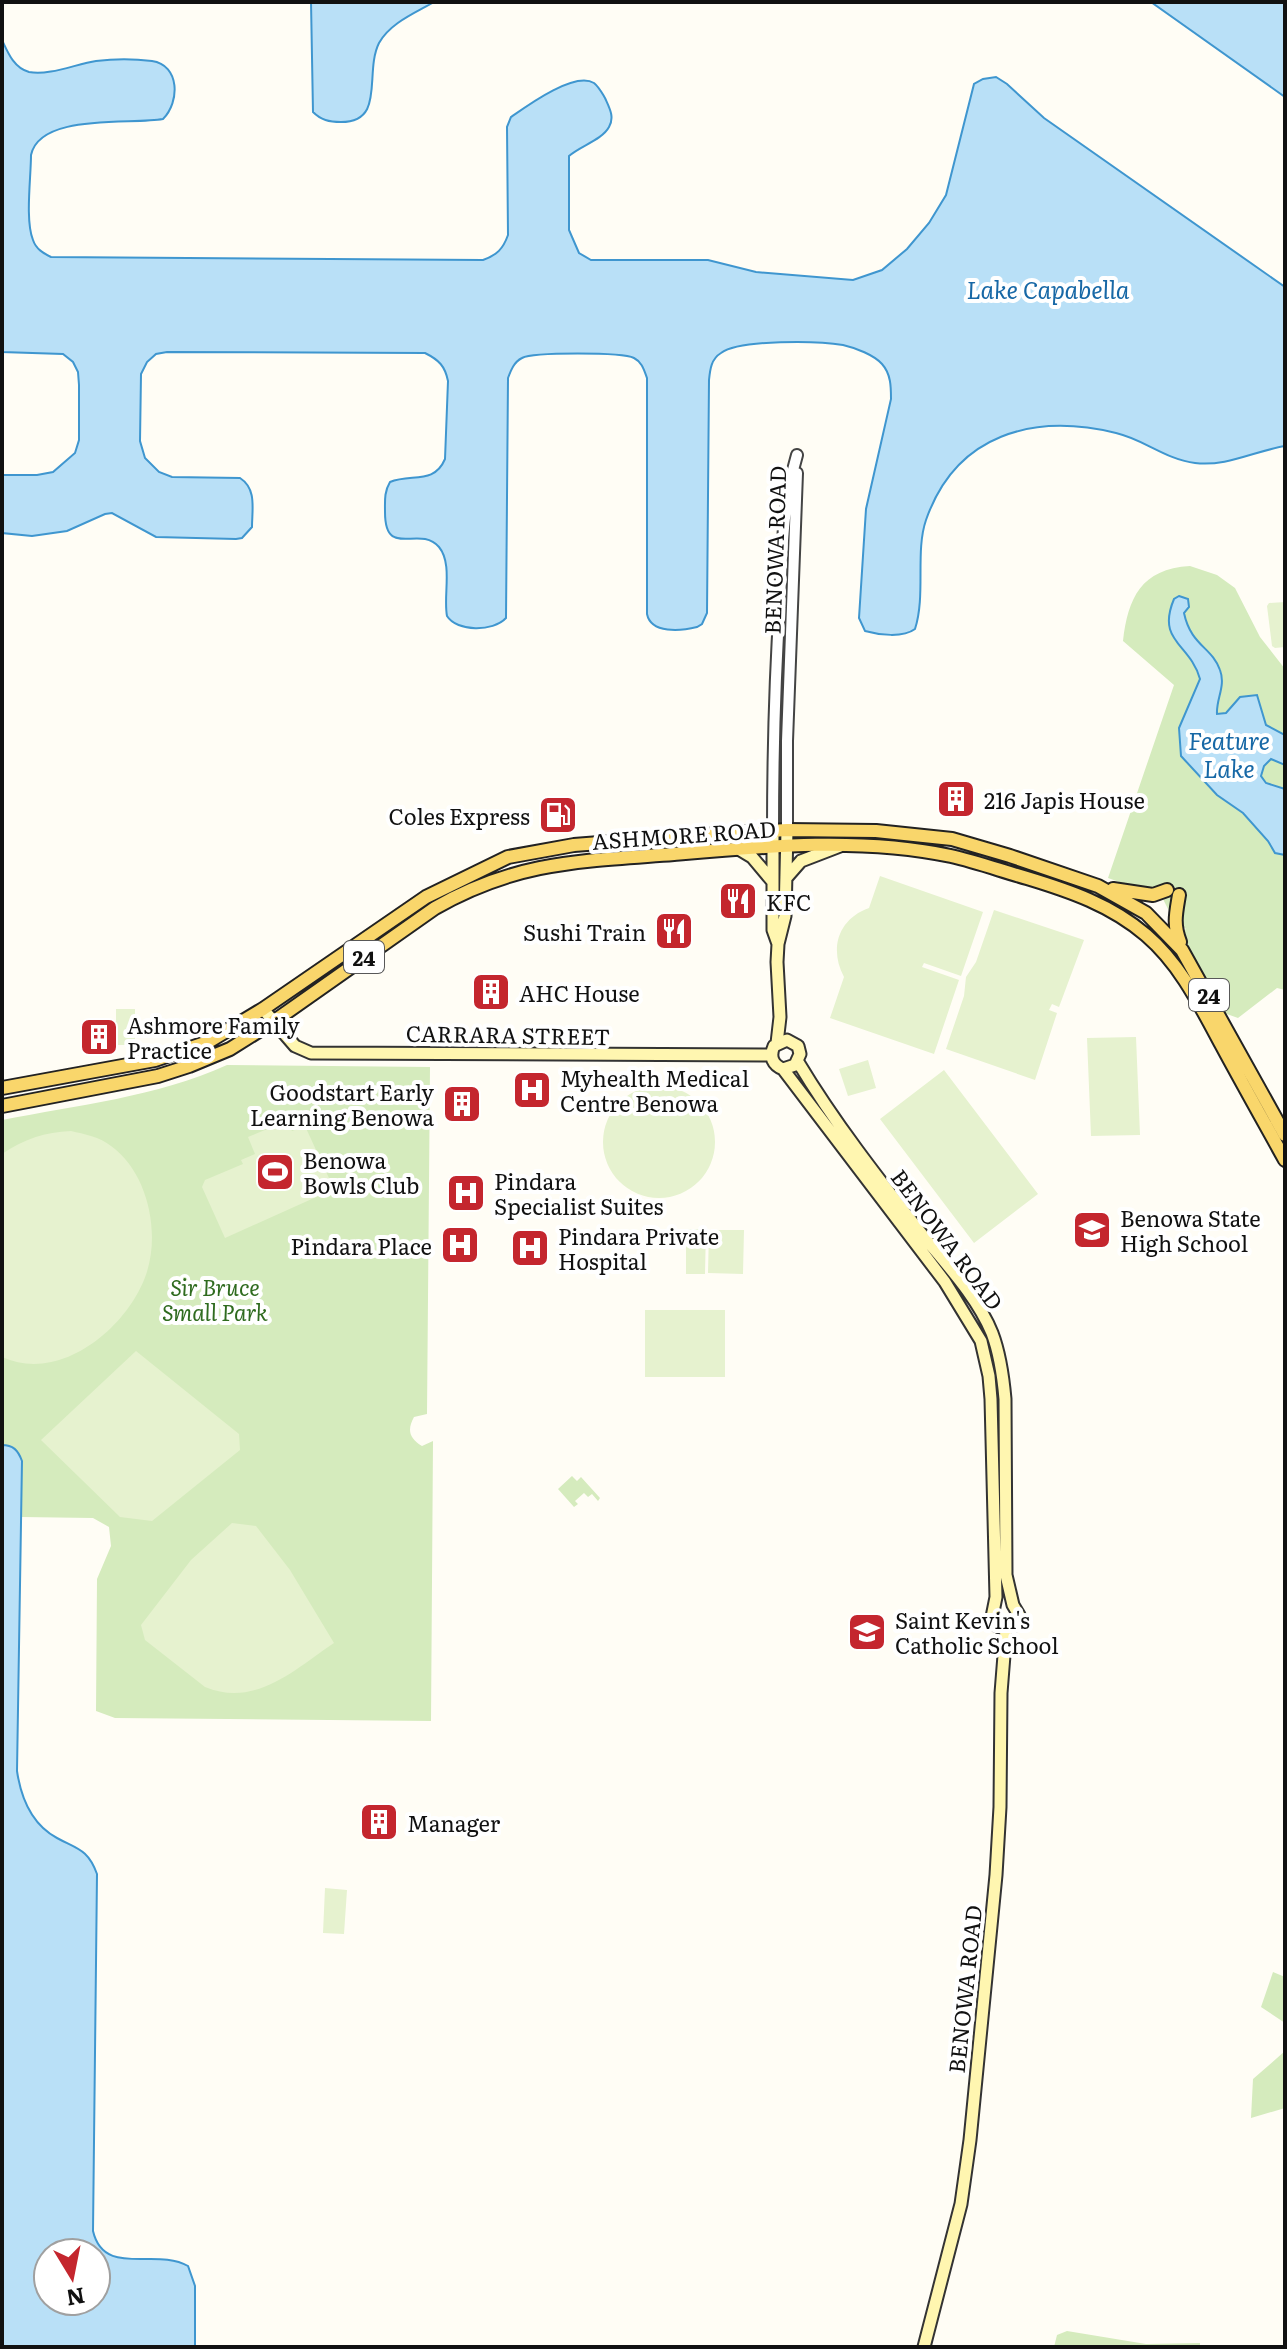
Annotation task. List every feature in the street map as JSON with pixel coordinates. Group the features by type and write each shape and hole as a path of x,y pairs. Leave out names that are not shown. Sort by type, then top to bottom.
{"main road":[{"name":"ASHMORE ROAD","path":"2,1088 178,1054 219,1037 426,897 508,857 574,845 787,830 876,831 952,839 1098,886 1146,913 1182,950 1285,1135"},
{"name":"BENOWA ROAD","path":"782,1042 778,944 785,916 787,830"},
{"name":"BENOWA ROAD","path":"773,831 773,930 778,944"},
{"name":"ASHMORE ROAD","path":"2,1106 158,1076 230,1049 435,908 479,885 534,868 575,862 737,848 841,846 952,856 1091,899 1134,926 1157,946 1181,975 1285,1160"},
{"path":"787,878 801,861 841,846"},
{"path":"737,848 752,857 773,883"},
{"path":"1098,886 1133,894 1173,892 1175,930 1182,950"},
{"name":"CARRARA STREET","path":"263,1009 295,1046 311,1053 771,1055"},
{"path":"782,1042 798,1046 800,1054 798,1062 791,1068 783,1069 775,1064 771,1055 782,1042"},
{"name":"BENOWA ROAD","path":"798,1062 830,1114 955,1275 983,1314 991,1331 1003,1375 1005,1399 1006,1575 1013,1605"},
{"name":"BENOWA ROAD","path":"783,1069 945,1282 981,1341 989,1376 994,1455 994,1609"},
{"path":"1005,1603 1013,1605 1018,1611 1019,1620 1015,1627 1006,1630 995,1625 992,1617 994,1609 1005,1603"},
{"name":"BENOWA ROAD","path":"924,2347 961,2204 970,2140 999,1838 1001,1693 1006,1630"}],"street":[{"name":"BENOWA ROAD","path":"773,831 774,708 782,552 788,487 797,455 787,830"}],"green space":[{"path":"1190,566 1217,575 1235,588 1260,637 1285,669 1285,990 1277,988 1238,1018 1224,1013 1181,932 1186,929 1172,917 1162,897 1108,878 1174,685 1123,641 1125,626 1133,599 1140,588 1160,573"},
{"path":"1285,602 1285,647 1275,648 1272,646 1267,606 1269,603"},
{"path":"880,876 983,912 961,976 924,963 922,967 959,980 934,1054 830,1018 844,977 837,956 839,936 850,919 869,908"},
{"path":"994,910 1084,940 1059,1007 1052,1004 1049,1010 1057,1013 1035,1080 946,1049 964,996 966,977 976,962"},
{"path":"116,1009 135,1009 135,1045 116,1045"},
{"path":"1136,1037 1140,1135 1091,1136 1087,1038"},
{"path":"868,1060 876,1088 848,1096 839,1069"},
{"name":"Sir Bruce Small Park","path":"227,1065 430,1067 427,1414 414,1417 410,1430 414,1440 422,1446 433,1441 431,1721 115,1718 96,1711 97,1579 111,1546 109,1527 93,1518 21,1517 22,1461 12,1446 2,1445 2,1120 145,1093"},
{"path":"944,1070 1038,1194 974,1243 880,1119"},
{"path":"659,1086 680,1090 699,1102 711,1121 715,1142 711,1163 699,1182 680,1194 659,1198 638,1194 619,1182 607,1163 603,1142 607,1121 619,1102 638,1090"},
{"name":"Benowa Bowls Club","path":"287,1121 292,1131 305,1126 334,1189 225,1238 202,1187 205,1180 243,1164 241,1160 255,1154 248,1137"},
{"path":"71,1131 107,1143 135,1172 143,1189 151,1226 149,1263 134,1299 105,1334 66,1358 45,1363 24,1363 2,1357 2,1154 35,1137"},
{"path":"686,1229 706,1229 705,1274 686,1274"},
{"path":"709,1230 744,1230 743,1274 708,1273"},
{"path":"645,1310 725,1310 725,1377 645,1377"},
{"path":"136,1351 239,1434 240,1450 152,1521 120,1517 41,1440"},
{"path":"572,1476 577,1481 581,1477 600,1498 598,1501 592,1494 588,1497 584,1493 575,1501 578,1504 574,1507 558,1489"},
{"path":"232,1523 256,1526 290,1570 334,1643 274,1683 241,1693 205,1687 145,1640 141,1625 191,1560"},
{"path":"325,1888 347,1890 344,1934 323,1933"},
{"path":"1273,1972 1285,1977 1285,2023 1261,2007"},
{"path":"1285,2051 1285,2108 1251,2118 1253,2079"},
{"path":"1067,2331 1146,2344 1200,2343 1200,2347 1054,2347 1057,2335"}],"water":[{"path":"311,2 434,2 396,24 379,43 369,105 364,114 355,120 329,121 313,112"},
{"path":"1151,2 1285,2 1285,97"},
{"name":"Lake Capabella","path":"2,40 15,64 29,72 54,71 96,61 145,60 168,69 174,85 172,103 163,119 68,127 51,132 38,142 31,155 29,222 36,246 51,257 483,260 499,251 508,235 507,127 511,117 564,85 586,81 594,83 600,90 610,108 611,120 601,136 569,156 569,230 579,253 591,260 708,260 756,272 853,280 882,270 907,249 929,223 946,195 974,84 996,77 1044,118 1285,287 1285,446 1207,464 1185,461 1126,436 1085,427 1027,429 1001,437 977,449 957,467 939,491 926,520 915,629 898,635 877,634 865,631 859,618 866,509 891,399 887,372 874,358 843,345 780,342 731,348 715,358 709,380 707,613 697,627 668,630 654,625 647,614 647,378 642,366 634,358 626,356 529,356 517,362 508,378 506,618 493,626 475,628 459,625 447,616 446,562 439,547 422,539 397,538 386,526 385,497 390,482 428,475 435,472 445,459 448,381 438,361 425,353 167,352 156,354 141,374 140,441 145,458 159,472 172,477 240,478 249,488 253,506 252,527 242,538 156,537 112,513 67,531 32,536 2,533 2,475 53,472 75,453 79,440 79,385 73,362 63,354 2,352"},
{"name":"Feature Lake","path":"1179,596 1188,599 1189,607 1184,613 1191,633 1220,670 1222,682 1217,714 1226,713 1240,697 1257,695 1266,725 1285,735 1285,765 1271,759 1264,766 1261,776 1266,783 1285,789 1285,855 1275,853 1243,813 1217,795 1181,756 1179,728 1200,679 1169,625 1174,599"},
{"path":"2,1445 15,1449 22,1461 19,1781 34,1818 48,1832 86,1855 97,1874 93,2231 96,2237 32,2237 32,2317 112,2317 112,2255 175,2261 188,2266 195,2286 195,2347 2,2347"}],"place":[{"name":"216 Japis House","path":"956,799"},
{"name":"Coles Express","path":"558,815"},
{"name":"KFC","path":"738,901"},
{"name":"Sushi Train","path":"674,931"},
{"name":"AHC House","path":"491,992"},
{"name":"Ashmore Family Practice","path":"99,1037"},
{"name":"Myhealth Medical Centre Benowa","path":"532,1090"},
{"name":"Goodstart Early Learning Benowa","path":"462,1104"},
{"name":"Benowa Bowls Club","path":"275,1172"},
{"name":"Pindara Specialist Suites","path":"466,1193"},
{"name":"Benowa State High School","path":"1092,1230"},
{"name":"Pindara Place","path":"460,1245"},
{"name":"Pindara Private Hospital","path":"530,1248"},
{"name":"Saint Kevin's Catholic School","path":"867,1632"},
{"name":"Manager","path":"379,1822"}]}
